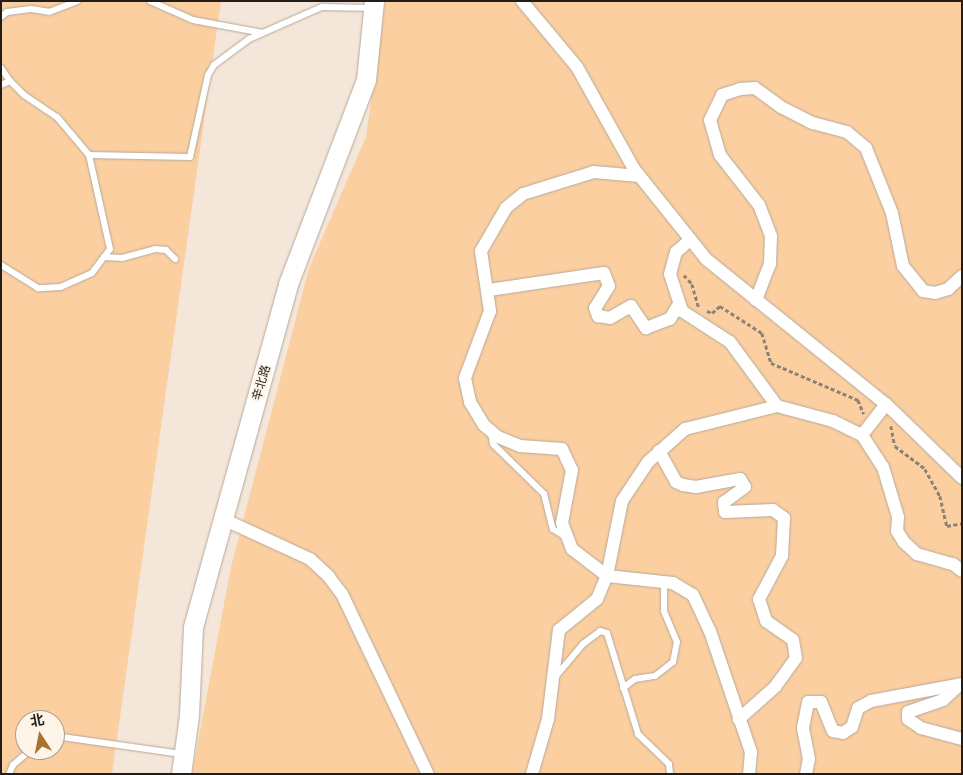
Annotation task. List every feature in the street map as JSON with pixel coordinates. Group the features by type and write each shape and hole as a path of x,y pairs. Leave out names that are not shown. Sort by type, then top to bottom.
{"main road":[{"name":"辛北路","path":"181,774 185,754 193,627 288,284 360,101 371,57 374,5"}],"street":[{"path":"522,1 577,67 639,176 706,260 886,404 962,478"},
{"path":"756,300 770,264 771,236 759,205 720,155 710,120 722,94 740,89 755,88 781,107 813,123 847,132 866,148 892,213 903,266 923,291 935,293 948,289 962,276"},
{"path":"639,176 594,172 524,194 506,208 481,251 490,311 465,378 470,402 490,430 520,446 562,449 572,470 562,523 564,536 572,549 606,576 673,582 694,595 710,631 750,752 749,774"},
{"path":"690,240 672,260 670,274 682,311 730,342 777,406"},
{"path":"488,290 604,273 609,286 595,308 598,316 603,320 631,306 646,328 670,319 679,304"},
{"path":"866,430 886,404"},
{"path":"532,774 555,677 559,630 597,599 606,576 622,501 659,451 685,430 777,406 866,430"},
{"path":"866,430 883,467 898,517 897,531 904,542 917,554 953,564 962,571"},
{"path":"659,451 676,482 683,485 696,487 740,479 745,487 724,502 725,512 773,510 784,518 787,527 782,556 759,599 766,621 793,640 796,658 776,686 739,719"},
{"path":"224,519 310,559 329,577 342,594 428,774"},
{"path":"961,685 944,700 908,712 908,719 921,728 962,739"},
{"path":"806,774 809,759 803,728 808,702 821,702 833,732 843,732 852,727 855,711 871,701 961,685"}],"lane":[{"path":"1,17 7,12 31,9 49,12 77,1"},
{"path":"150,1 193,20 266,33"},
{"path":"89,155 190,157 208,75 214,65 249,39 322,7 374,5"},
{"path":"1,68 24,95 57,117 89,155 110,249 92,273 60,287 38,288 1,265"},
{"path":"1,85 10,80"},
{"path":"104,257 122,258 156,249 166,250 176,259"},
{"path":"490,430 493,444 544,494 553,530 564,536"},
{"path":"624,688 636,679 655,676 673,662 677,642 664,611 664,582"},
{"path":"555,677 583,644 600,631 607,632 613,643 638,734 669,764 670,774"},
{"path":"65,737 185,754"},
{"path":"9,774 12,765 18,760"}],"path":[{"path":"672,260 692,284 699,308 712,313 720,306 762,332 771,363 858,400 866,430"},
{"path":"879,415 891,425 895,446 925,469 940,496 947,526 962,523"}],"shaded area":[{"path":"1,1 221,1 112,774 1,774"},
{"path":"385,1 962,1 962,774 192,774 231,567 309,268 366,137"}]}
